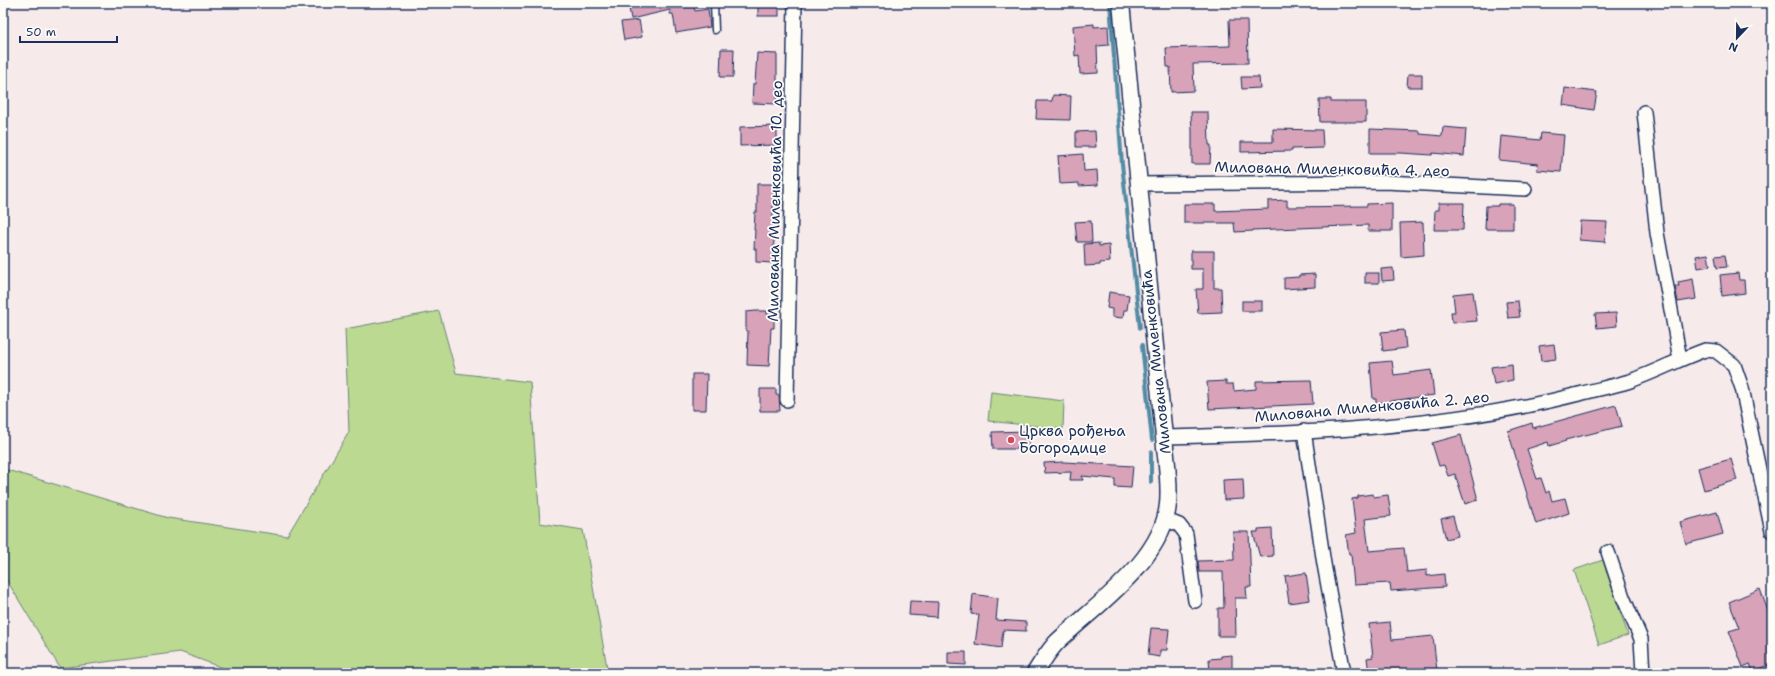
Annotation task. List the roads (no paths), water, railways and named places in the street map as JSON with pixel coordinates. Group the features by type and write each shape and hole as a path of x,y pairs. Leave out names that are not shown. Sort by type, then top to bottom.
{"street":[{"name":"Милована Миленковића 10. део","path":"787,400 795,3"},
{"name":"Милована Миленковића","path":"1035,673 1055,644 1099,606 1132,573 1145,557 1157,538 1168,505 1164,437 1121,3"},
{"path":"1644,112 1657,234 1680,359"},
{"name":"Милована Миленковића 4. део","path":"1138,184 1385,182 1525,189"},
{"name":"Милована Миленковића 2. део","path":"1164,437 1304,431 1409,423 1487,414 1544,403 1630,381 1680,359 1705,350 1716,351 1734,365 1742,388 1772,531"},
{"path":"1304,431 1324,564 1344,673"},
{"path":"1164,520 1179,525 1186,534 1195,601"},
{"path":"1608,552 1623,597 1641,638 1643,673"}],"lane":[{"path":"714,3 716,30"}],"waterway":[{"path":"1110,3 1122,164 1140,328"},
{"path":"1142,345 1152,440"},
{"path":"1151,452 1151,482"}],"place":[{"name":"Црква рођења Богородице","path":"1011,440"}]}
